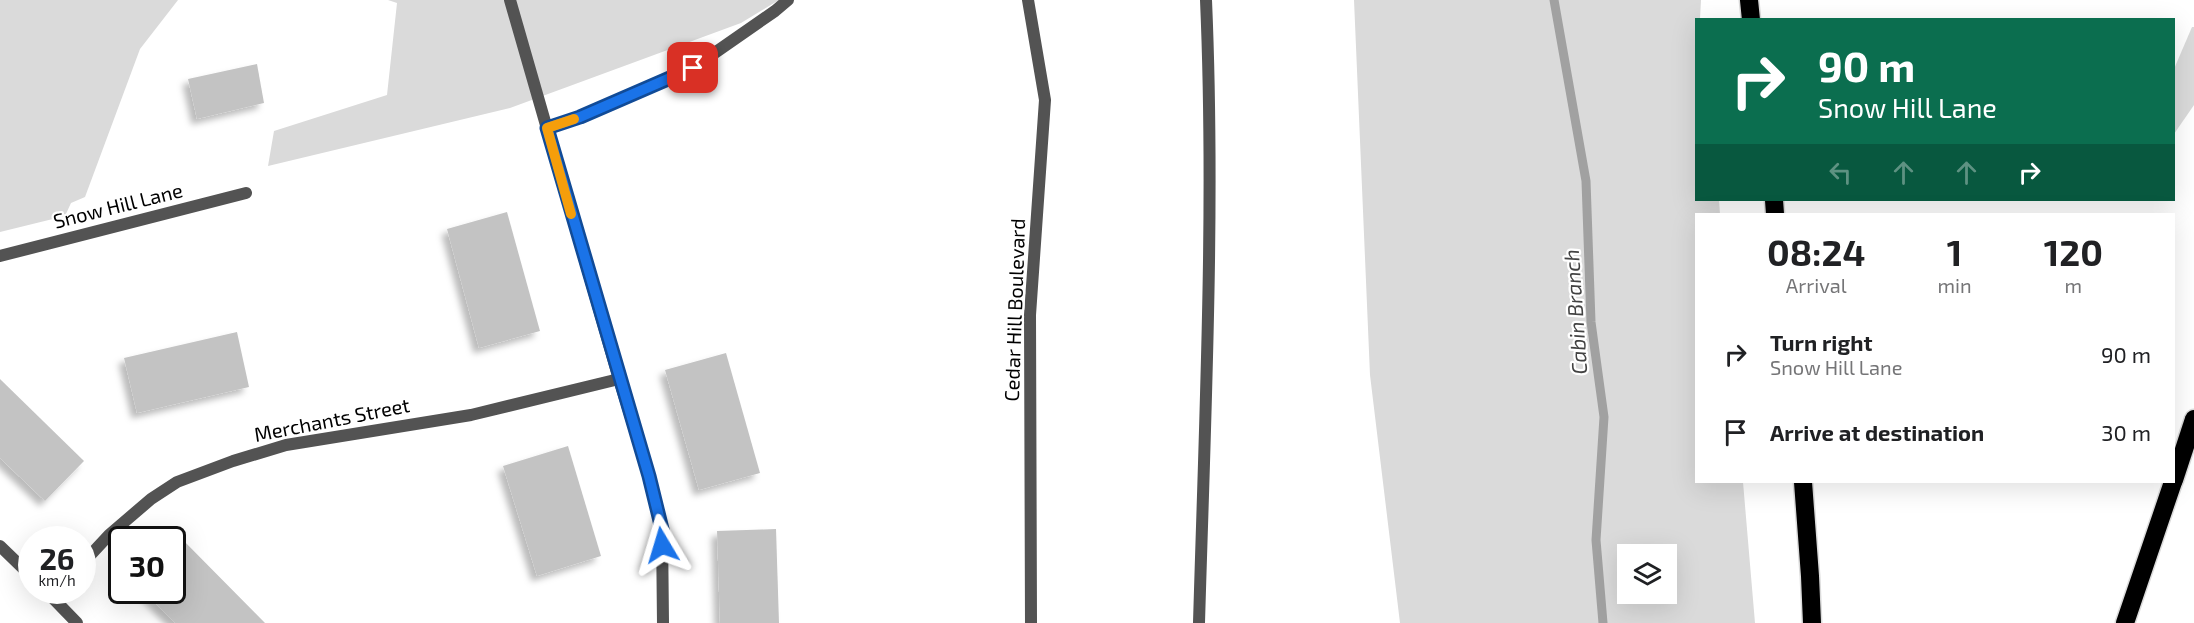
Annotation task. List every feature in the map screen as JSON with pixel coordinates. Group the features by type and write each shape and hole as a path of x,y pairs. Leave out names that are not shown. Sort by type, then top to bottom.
{"highway":[{"path":"1749,0 1751,18"},
{"path":"2175,475 2194,419"},
{"path":"1803,483 1812,623"},
{"path":"2125,623 2172,483"}],"street":[{"path":"510,0 649,476 662,529 663,623"},
{"path":"547,128 580,117 693,68 776,11 788,0"},
{"name":"Cedar Hill Boulevard","path":"1028,0 1045,100 1030,315 1031,623"},
{"path":"1198,623 1207,354 1210,92 1206,0"},
{"name":"Snow Hill Lane","path":"0,256 246,193"},
{"name":"Merchants Street","path":"96,549 151,499 177,482 233,461 286,445 471,415 619,379"},
{"path":"0,546 18,563"},
{"path":"61,604 77,623"}],"shaded area":[{"path":"0,0 178,0 140,49 85,197 71,203 65,216 0,232"},
{"path":"388,0 779,0 741,23 510,108 268,166 274,131 387,95 397,3"},
{"path":"1354,0 1701,0 1700,18 1695,18 1695,201 1719,201 1720,213 1695,213 1695,483 1743,483 1755,623 1400,623 1370,375"},
{"path":"2192,27 2194,27 2194,105 2175,133 2175,67"}],"building":[{"path":"257,64 264,103 197,119 188,79"},
{"path":"507,212 540,331 479,348 447,229"},
{"path":"237,332 249,387 137,413 124,358"},
{"path":"726,353 760,473 699,490 665,370"},
{"path":"0,379 84,461 45,501 0,458"},
{"path":"568,446 601,556 537,576 503,466"},
{"path":"776,529 779,623 720,623 717,531"},
{"path":"186,543 265,623 175,623 156,604 186,604"}],"waterway":[{"name":"Cabin Branch","path":"1554,0 1586,181 1591,322 1604,417 1596,540 1603,623"}],"slow traffic":[{"path":"571,214 547,128 574,119"}],"route":[{"path":"662,545 662,529 649,476 547,128 580,117 693,68"}]}
